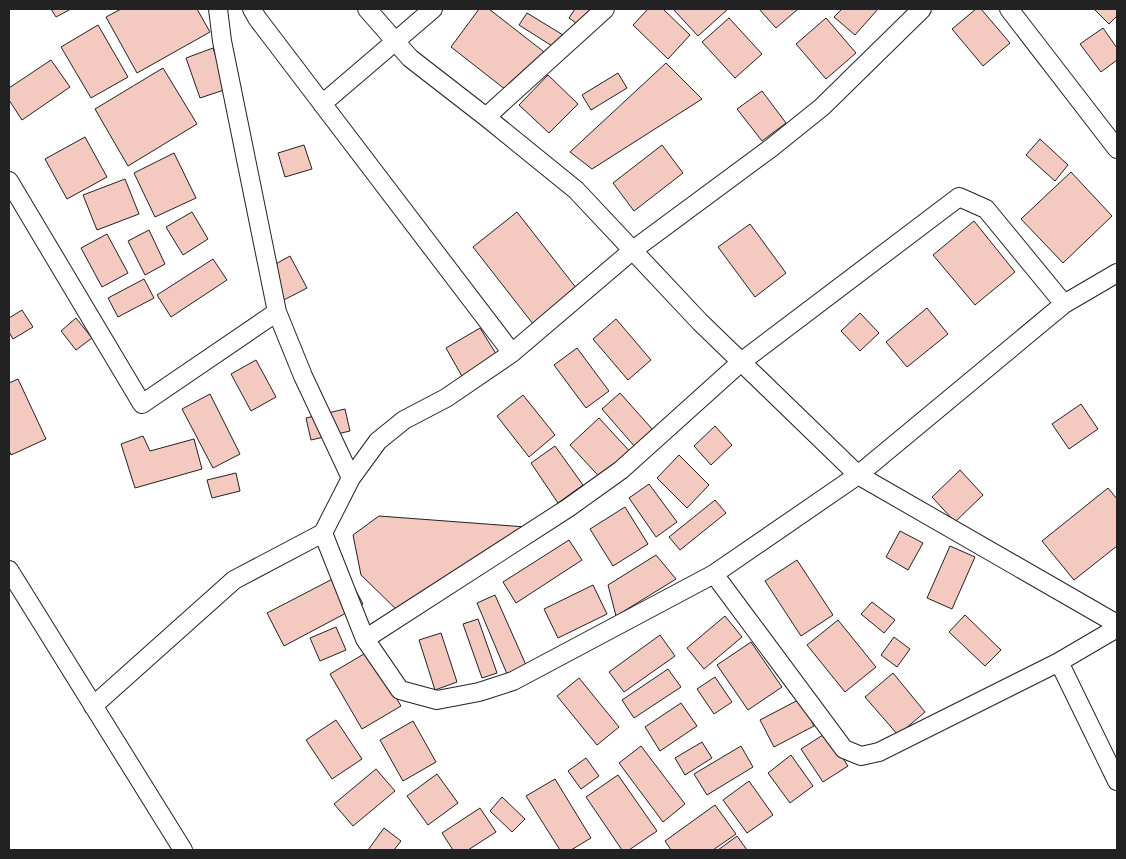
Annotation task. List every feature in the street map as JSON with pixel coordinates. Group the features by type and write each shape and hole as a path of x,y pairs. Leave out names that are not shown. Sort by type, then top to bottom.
{"street":[{"path":"218,9 224,51 277,312 303,376 351,478"},
{"path":"252,9 512,353"},
{"path":"367,9 410,58 486,116 576,190 700,322 858,475 1117,624"},
{"path":"322,104 433,9"},
{"path":"486,116 605,9"},
{"path":"94,706 234,580 323,533 351,478 378,441 404,420 446,398 512,353 633,250 771,148 822,107 922,9"},
{"path":"1008,9 1117,149"},
{"path":"9,181 15,207 91,317 142,404 277,312"},
{"path":"365,639 568,508 621,470 741,362 959,197 986,209 1064,304"},
{"path":"323,533 365,639 400,690 437,700 479,692 513,681 714,574 858,475 1064,304 1117,273"},
{"path":"9,570 183,850"},
{"path":"714,574 844,749 861,756 879,752 1059,662 1117,628"},
{"path":"1059,662 1117,781"}],"building":[{"path":"51,9 71,9 56,17"},
{"path":"121,9 197,9 210,32 137,73 106,17"},
{"path":"479,9 489,9 548,55 515,97 451,47"},
{"path":"575,9 596,9 604,15 591,34 569,18"},
{"path":"648,9 663,9 690,35 668,59 633,25"},
{"path":"673,9 728,9 698,36"},
{"path":"759,9 798,9 776,28"},
{"path":"842,9 878,9 855,35 834,17"},
{"path":"976,9 981,9 1010,43 983,66 952,29"},
{"path":"1094,9 1117,9 1117,16 1109,24"},
{"path":"527,13 568,38 560,51 519,25"},
{"path":"729,18 762,54 735,78 702,42"},
{"path":"826,18 856,53 826,79 796,44"},
{"path":"98,25 128,77 91,98 61,47"},
{"path":"1103,28 1117,48 1117,60 1101,72 1080,44"},
{"path":"213,48 227,89 200,98 186,58"},
{"path":"51,60 70,87 22,120 9,100 9,88"},
{"path":"666,63 702,99 592,169 570,152"},
{"path":"163,68 197,124 128,166 95,109"},
{"path":"618,73 627,88 591,110 582,95"},
{"path":"548,75 578,104 549,133 519,105"},
{"path":"762,91 786,123 762,141 737,109"},
{"path":"85,137 107,177 67,199 45,159"},
{"path":"1040,139 1068,165 1055,181 1026,155"},
{"path":"304,145 312,169 285,177 278,153"},
{"path":"662,145 683,173 634,211 613,183"},
{"path":"174,153 196,198 155,217 134,173"},
{"path":"1071,172 1112,216 1063,263 1021,219"},
{"path":"125,179 139,214 97,230 83,195"},
{"path":"192,212 208,239 183,255 166,227"},
{"path":"517,212 577,289 533,324 473,247"},
{"path":"974,221 1015,272 975,305 933,255"},
{"path":"750,224 786,273 755,297 718,247"},
{"path":"149,230 165,264 145,275 128,241"},
{"path":"107,234 128,273 102,287 81,248"},
{"path":"290,256 307,288 280,302 263,271"},
{"path":"213,259 227,280 171,317 157,295"},
{"path":"144,279 154,298 118,317 108,298"},
{"path":"927,308 948,334 907,367 886,342"},
{"path":"22,310 33,327 13,339 9,332 9,318"},
{"path":"860,313 879,333 860,351 841,331"},
{"path":"76,318 92,338 76,350 61,331"},
{"path":"616,319 651,360 628,380 593,339"},
{"path":"480,328 498,357 463,378 446,348"},
{"path":"577,348 609,391 586,408 554,365"},
{"path":"256,360 276,397 251,411 231,374"},
{"path":"18,379 46,439 11,455 9,450 9,383"},
{"path":"620,393 653,430 635,447 602,409"},
{"path":"210,394 240,454 213,468 182,409"},
{"path":"523,395 555,435 529,457 497,416"},
{"path":"1081,404 1098,429 1069,449 1052,424"},
{"path":"345,409 350,431 311,440 306,418"},
{"path":"599,418 634,456 605,483 570,445"},
{"path":"715,426 732,445 711,465 694,446"},
{"path":"143,436 150,451 194,439 202,469 135,488 121,444"},
{"path":"555,446 583,485 558,503 531,463"},
{"path":"679,455 709,485 687,508 657,478"},
{"path":"960,470 983,495 955,522 932,497"},
{"path":"236,473 240,491 212,498 207,480"},
{"path":"649,484 677,522 656,537 629,498"},
{"path":"1108,488 1117,499 1117,546 1074,580 1042,541"},
{"path":"715,500 726,513 680,550 669,537"},
{"path":"625,507 648,544 613,566 590,529"},
{"path":"379,516 526,527 400,613 361,575 353,535"},
{"path":"900,531 923,543 908,570 886,557"},
{"path":"569,540 582,560 516,603 503,582"},
{"path":"950,546 975,557 952,609 927,598"},
{"path":"656,555 676,579 616,616 608,585"},
{"path":"797,560 833,615 801,636 765,581"},
{"path":"346,572 363,604 284,646 267,613"},
{"path":"593,585 607,614 558,638 544,609"},
{"path":"495,595 526,665 507,674 477,603"},
{"path":"872,602 895,620 884,633 861,614"},
{"path":"965,615 1001,650 985,666 949,632"},
{"path":"725,616 742,637 704,669 687,648"},
{"path":"478,619 497,673 482,678 463,624"},
{"path":"838,620 876,667 845,692 807,645"},
{"path":"336,627 346,650 320,661 310,638"},
{"path":"441,633 457,682 435,690 419,640"},
{"path":"660,635 675,656 624,692 609,672"},
{"path":"894,637 910,649 897,667 881,655"},
{"path":"751,642 782,687 748,710 717,665"},
{"path":"369,651 401,706 362,729 330,674"},
{"path":"668,669 681,687 634,718 622,700"},
{"path":"893,673 925,712 898,735 865,697"},
{"path":"715,677 732,702 714,714 697,689"},
{"path":"579,678 619,727 597,745 557,696"},
{"path":"800,699 814,726 774,747 760,720"},
{"path":"681,703 697,726 660,751 645,727"},
{"path":"336,720 362,759 332,779 306,740"},
{"path":"413,721 436,762 403,781 380,740"},
{"path":"826,733 848,766 823,782 801,749"},
{"path":"702,742 712,758 685,775 675,758"},
{"path":"641,746 685,804 663,822 619,763"},
{"path":"741,746 753,767 707,795 694,774"},
{"path":"791,755 813,786 790,803 768,773"},
{"path":"586,758 599,776 581,789 568,771"},
{"path":"376,769 395,791 353,826 334,804"},
{"path":"437,774 458,803 428,825 407,796"},
{"path":"618,775 657,831 629,850 622,850 586,797"},
{"path":"555,779 591,838 571,850 560,850 526,796"},
{"path":"749,781 773,815 747,833 723,800"},
{"path":"502,797 525,819 512,832 490,811"},
{"path":"715,805 736,834 713,850 671,850 665,841"},
{"path":"480,808 496,832 468,850 453,850 442,833"},
{"path":"384,828 401,841 394,850 368,850"},
{"path":"737,836 747,850 718,850"}]}
